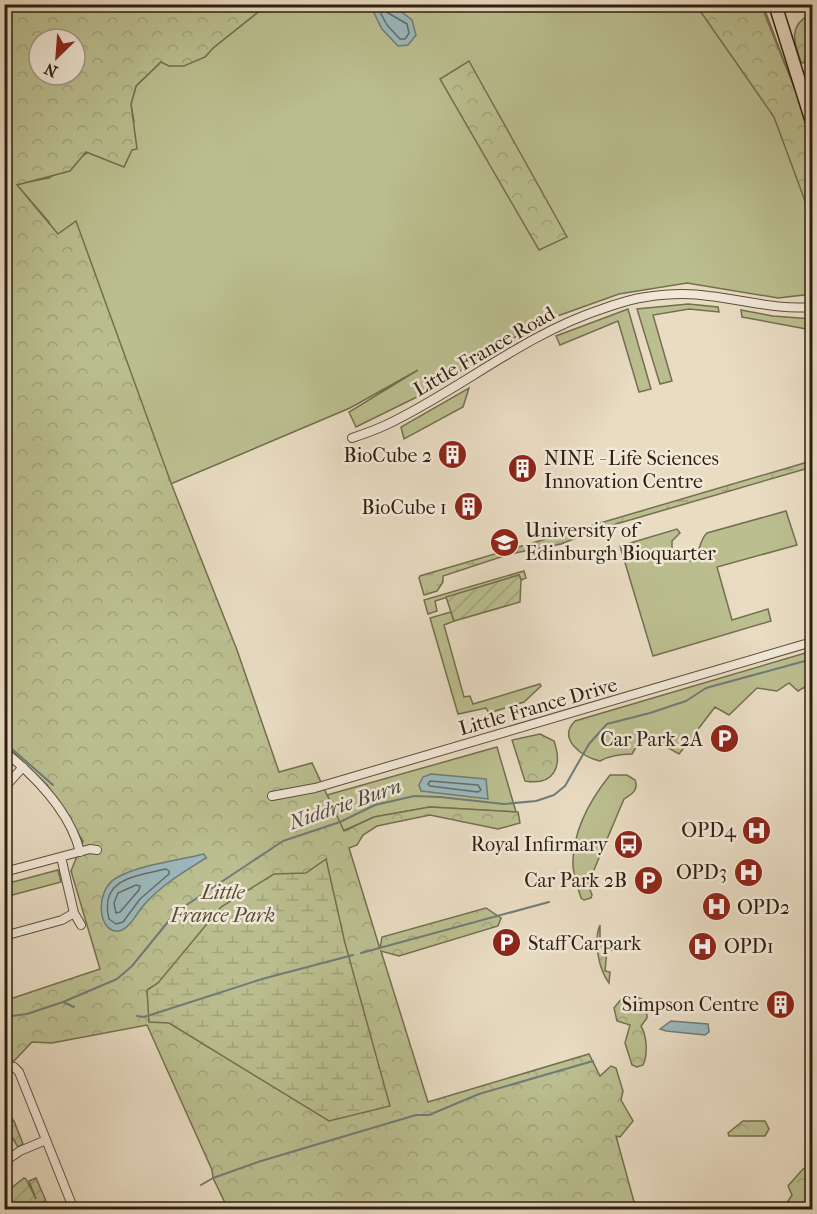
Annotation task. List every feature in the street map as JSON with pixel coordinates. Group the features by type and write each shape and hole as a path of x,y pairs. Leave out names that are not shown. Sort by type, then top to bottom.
{"main road":[{"path":"775,4 813,122"}],"street":[{"name":"Little France Road","path":"352,438 386,425 546,332 584,315 626,301 646,297 681,295 708,296 792,309 813,307"},
{"name":"Little France Drive","path":"272,796 315,788 813,642"},
{"path":"4,751 23,767 58,807 75,836 80,852"},
{"path":"4,788 23,767"},
{"path":"4,872 90,849 97,850"},
{"path":"61,857 74,913 81,925"},
{"path":"4,936 62,920 74,913"},
{"path":"4,1065 14,1067 19,1072 74,1209"},
{"path":"6,1160 46,1140"}],"green space":[{"name":"Little France Park","path":"4,5 267,5 205,57 184,66 169,66 161,62 136,86 131,104 137,149 132,150 124,167 86,152 70,171 17,185 58,234 76,221 171,483 237,650 279,772 312,763 344,831 374,817 430,807 518,812 520,823 498,829 430,815 377,826 363,835 357,845 349,848 380,949 382,937 486,908 501,918 498,926 399,956 381,951 428,1102 589,1054 600,1076 611,1066 616,1068 623,1091 621,1100 633,1121 620,1137 616,1136 636,1209 228,1209 147,1025 52,1043 32,1042 14,1061 5,1060 5,999 100,969 71,871 83,841 47,785 5,745"},
{"path":"267,5 763,5 812,136 812,294 778,298 687,283 619,294 538,323 423,394 356,427 349,412 418,370 350,408 121,505 49,222 16,184 49,178 134,122 131,104 136,86 161,62 205,57"},
{"path":"696,5 761,5 804,112 812,140 812,220 774,117"},
{"path":"809,15 812,17 812,53 803,63 794,36 798,25"},
{"path":"469,61 567,237 539,250 440,79"},
{"path":"688,304 718,307 719,312 689,309 653,315 672,381 660,384 637,309"},
{"path":"628,309 651,389 639,392 618,321 560,345 556,336"},
{"path":"741,310 773,316 812,319 812,330 742,317"},
{"path":"469,388 463,407 404,439 401,427"},
{"path":"811,461 812,467 599,529 561,544 510,554 443,576 443,582 437,591 424,595 420,576"},
{"path":"786,511 797,545 717,567 732,620 768,609 771,621 653,656 620,546 677,529 680,533 672,541 672,551 679,560 689,561 696,556 707,533"},
{"path":"524,571 526,578 521,580 519,575 435,601 437,611 428,614 424,600"},
{"path":"519,575 521,580 520,602 454,621 446,597"},
{"path":"451,612 454,621 444,625 464,697 470,696 473,704 540,684 541,686 524,702 489,713 486,708 458,714 430,618"},
{"path":"812,651 812,683 798,691 789,683 777,691 757,688 729,715 715,707 679,754 644,734 632,754 600,761 586,756 570,741 570,728 575,721"},
{"path":"540,734 554,741 557,759 554,773 543,781 525,781 512,740"},
{"path":"497,747 516,812 430,807 374,817 343,831 327,795"},
{"path":"610,775 627,775 635,780 636,786 632,793 624,799 588,884 591,898 584,900 581,898 576,882 573,854 579,829 589,806"},
{"path":"326,859 345,943 390,1106 329,1121 169,1023 149,1022 147,990 158,983 221,907 274,874 306,873"},
{"path":"58,870 61,882 5,897 5,884"},
{"path":"600,925 600,940 613,948 613,950 607,950 605,971 610,972 609,983 602,971 598,955 597,939"},
{"path":"635,996 646,1001 647,1018 641,1026 646,1040 646,1056 643,1065 637,1067 632,1065 625,1043 630,1025 617,1021 614,1008 623,997"},
{"path":"4,1099 13,1120 10,1121 14,1121 23,1144 18,1147 5,1126"},
{"path":"743,1121 765,1121 769,1129 765,1136 729,1136 728,1133"},
{"path":"812,1164 812,1209 783,1209 792,1195 788,1186 803,1169"},
{"path":"24,1178 36,1199 29,1181 36,1178 46,1201 31,1205 32,1209 10,1209 5,1202 5,1193"}],"water":[{"path":"386,5 399,10 412,20 416,35 408,45 398,46 382,29 374,13 378,6"},
{"path":"431,774 486,779 488,799 421,791 419,785 423,777"},
{"path":"204,854 206,858 158,891 123,930 112,930 107,926 101,910 102,901 104,892 116,878 148,866"},
{"path":"671,1021 708,1024 709,1032 705,1035 660,1029"}],"waterway":[{"name":"Niddrie Burn","path":"4,1017 27,1014 63,1002 117,979 132,966 176,912 283,841 340,822 375,805 414,796 504,804 536,801 554,795 565,786 589,744 607,724 686,701 706,688 812,659"},
{"path":"4,742 53,785"},
{"path":"361,953 549,902"},
{"path":"137,1016 144,1017 262,979 353,955"},
{"path":"63,1002 74,1007"},
{"path":"201,1185 213,1178 261,1161 416,1115 429,1115 479,1094 593,1061"}],"place":[{"name":"BioCube 2","path":"453,455"},
{"name":"NINE - Life Sciences Innovation Centre","path":"523,469"},
{"name":"BioCube 1","path":"468,507"},
{"name":"University of Edinburgh Bioquarter","path":"504,542"},
{"name":"Car Park 2A","path":"724,739"},
{"name":"OPD4","path":"757,830"},
{"name":"Royal Infirmary","path":"629,844"},
{"name":"OPD3","path":"748,872"},
{"name":"Car Park 2B","path":"648,880"},
{"name":"OPD2","path":"716,907"},
{"name":"Staff Carpark","path":"507,943"},
{"name":"OPD1","path":"703,946"},
{"name":"Simpson Centre","path":"780,1004"}]}
